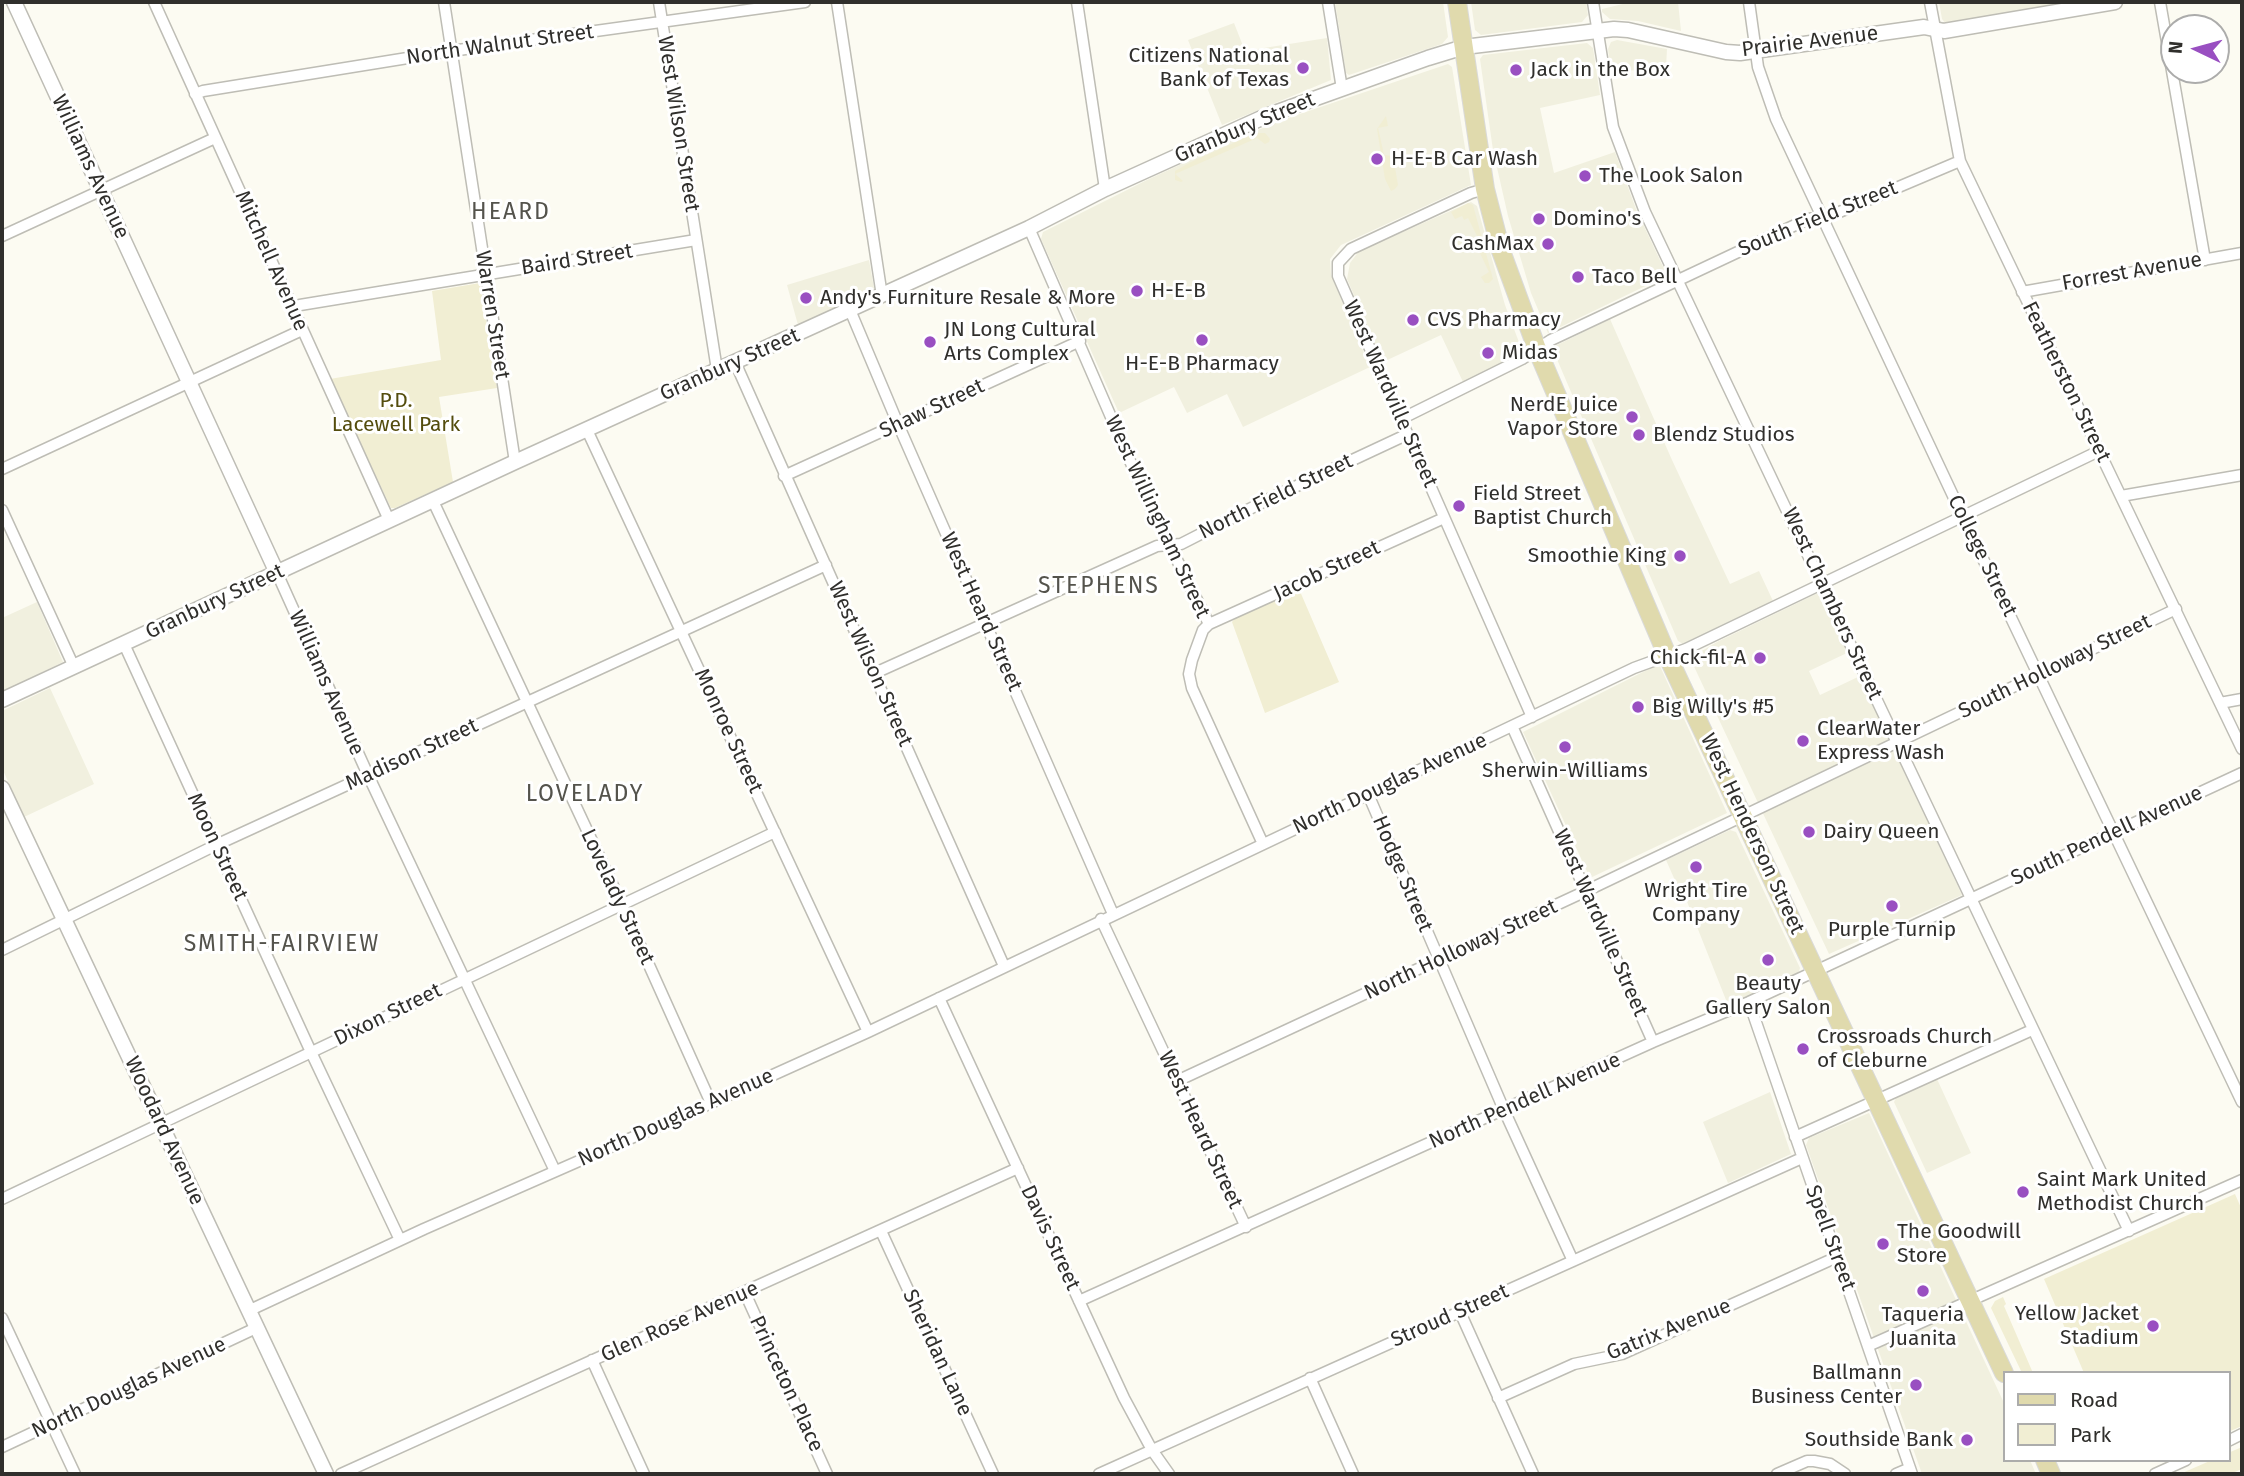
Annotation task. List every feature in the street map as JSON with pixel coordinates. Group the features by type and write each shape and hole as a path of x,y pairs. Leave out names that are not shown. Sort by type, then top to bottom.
{"main road":[{"name":"West Henderson Street","path":"1457,2 1485,190 1504,261 1537,349 1667,655 2003,1371"}],"street":[{"name":"Williams Avenue","path":"13,2 368,775 555,1171"},
{"name":"Mitchell Avenue","path":"154,2 389,520"},
{"name":"Warren Street","path":"444,2 515,462"},
{"name":"West Wilson Street","path":"659,2 717,370"},
{"name":"North Walnut Street","path":"195,94 451,51 805,2"},
{"path":"837,2 882,296"},
{"path":"1077,2 1105,189"},
{"path":"1328,2 1342,89"},
{"name":"West Chambers Street","path":"1593,2 1613,127 1631,179 2129,1231"},
{"name":"College Street","path":"1749,2 1762,82 1772,108 1821,217 2242,1102"},
{"name":"Featherston Street","path":"1930,2 1960,161 2242,749"},
{"name":"Prairie Avenue","path":"1464,47 1597,30 1628,30 1726,52 1756,51 1921,27 1944,31 2115,2"},
{"path":"2160,2 2204,260"},
{"name":"Granbury Street","path":"2,700 515,462 882,296 1029,228 1105,189 1266,116 1464,47"},
{"path":"2,236 215,138"},
{"name":"South Field Street","path":"1677,279 1808,219 1830,216 1960,161"},
{"name":"West Wardville Street","path":"1485,190 1471,193 1351,249 1338,263 1338,276 1532,717"},
{"name":"West Willingham Street","path":"1029,228 1147,500 1209,624 1203,630 1192,660 1189,674 1192,688 1262,844"},
{"name":"Baird Street","path":"293,309 300,305 696,240"},
{"name":"Forrest Avenue","path":"2022,292 2242,253"},
{"path":"1401,419 1522,359 1551,340 1677,279"},
{"name":"West Heard Street","path":"850,310 1113,914"},
{"path":"2,469 302,330"},
{"name":"Shaw Street","path":"784,476 1080,341"},
{"name":"West Wilson Street","path":"735,362 1004,966"},
{"name":"Monroe Street","path":"587,430 868,1032"},
{"name":"North Field Street","path":"875,673 1157,546 1181,544 1269,499 1408,434"},
{"name":"North Douglas Avenue","path":"248,1311 400,1240 868,1032 1634,668 1686,649 2099,451"},
{"path":"2121,496 2242,475"},
{"name":"Lovelady Street","path":"433,501 622,905 711,1103"},
{"path":"2,510 74,667"},
{"name":"Jacob Street","path":"1209,624 1444,518"},
{"name":"Madison Street","path":"2,950 216,845 826,565"},
{"name":"South Holloway Street","path":"1744,815 2176,610"},
{"name":"Moon Street","path":"124,644 400,1240"},
{"path":"2220,704 2242,699"},
{"name":"West Wardville Street","path":"1512,726 1653,1042"},
{"name":"South Pendell Avenue","path":"1971,900 2242,773"},
{"name":"Woodard Avenue","path":"2,788 326,1474"},
{"name":"Hodge Street","path":"1368,794 1504,1111 1573,1261"},
{"name":"North Holloway Street","path":"1177,1081 1744,815"},
{"name":"Dixon Street","path":"2,1199 775,832"},
{"name":"North Pendell Avenue","path":"1079,1301 1971,900"},
{"name":"West Heard Street","path":"1101,919 1246,1227"},
{"name":"Davis Street","path":"939,998 1124,1398 1152,1450 1169,1474"},
{"name":"Spell Street","path":"1749,1002 1911,1471"},
{"path":"1795,1137 2032,1030"},
{"name":"Stroud Street","path":"1099,1474 1802,1158"},
{"name":"Glen Rose Avenue","path":"341,1474 1018,1168"},
{"path":"1868,1346 2242,1180"},
{"name":"Sheridan Lane","path":"881,1231 993,1474"},
{"name":"Gatrix Avenue","path":"1498,1398 1574,1364 1622,1354 1838,1257"},
{"name":"Princeton Place","path":"745,1293 827,1474"},
{"path":"1460,1312 1533,1474"},
{"path":"2,1318 75,1474"},
{"name":"North Douglas Avenue","path":"2,1447 256,1328"},
{"path":"592,1360 644,1474"},
{"path":"1310,1378 1353,1474"},
{"path":"1777,1474 1807,1461 1814,1461 1830,1464 1845,1474"},
{"path":"2155,1474 2182,1462"},
{"path":"1896,1474 1911,1471"}],"shaded area":[{"path":"1335,2 1443,2 1448,37 1442,44 1349,75 1346,73"},
{"path":"1471,2 1586,2 1588,15 1582,22 1481,35 1475,30"},
{"path":"1631,2 1678,2 1681,31 1638,21 1610,19 1602,12 1602,9"},
{"path":"1939,2 2077,2 1946,24 1942,19"},
{"path":"1234,23 1245,51 1327,38 1331,80 1222,125 1188,40"},
{"path":"1617,40 1667,49 1666,68 1611,72 1608,49 1611,42"},
{"path":"1587,43 1593,48 1600,95 1540,108 1554,173 1615,152 1636,209 1666,273 1664,277 1548,333 1531,293 1508,216 1493,150 1480,59 1483,55"},
{"path":"1448,64 1452,67 1471,185 1341,245 1330,259 1331,275 1370,367 1243,427 1227,394 1187,413 1174,387 1119,413 1041,239 1043,232 1147,180 1282,120"},
{"path":"1471,202 1477,206 1505,305 1523,353 1464,384 1441,335 1383,362 1347,279 1350,263 1359,251"},
{"path":"869,260 874,288 872,291 798,325 787,285"},
{"path":"1610,319 1730,584 1759,571 1773,601 1683,644 1678,641 1553,350 1555,346"},
{"path":"1816,594 1821,594 1849,652 1809,671 1820,695 1860,676 1962,895 1829,954 1690,658"},
{"path":"37,602 63,662 2,692 2,618"},
{"path":"1659,664 1727,813 1590,878 1523,732"},
{"path":"50,688 94,784 24,817 2,768 2,711"},
{"path":"1730,830 1736,832 1800,968 1798,974 1728,1005 1684,894 1681,894 1666,860"},
{"path":"1937,1079 1971,1153 1927,1173 1894,1102 1896,1098"},
{"path":"1770,1092 1791,1154 1728,1183 1703,1122"},
{"path":"1869,1113 2002,1399 2002,1462 2031,1462 2036,1474 1922,1474 1806,1145 1809,1138"}],"green space":[{"path":"1386,116 1388,126 1378,128 1384,155 1393,156 1398,185 1391,191 1385,179 1377,129"},
{"path":"1256,133 1265,133 1270,139 1265,144 1257,138 1175,174 1175,171 1191,162"},
{"path":"1468,203 1473,205 1493,279 1489,283 1485,283 1481,277 1489,272 1476,245 1480,242 1468,218 1464,220 1462,216 1455,219 1451,212"},
{"name":"P.D. Lacewell Park","path":"480,283 497,388 439,397 453,482 391,508 330,379 441,360 432,291"},
{"path":"1299,589 1339,682 1265,713 1232,622 1236,617"},
{"name":"Yellow Jacket Stadium","path":"2235,1194 2242,1210 2242,1426 2230,1431 2230,1371 2083,1371 2044,1279"},
{"path":"2003,1297 2006,1304 2004,1306 2032,1371 2021,1371 1991,1308 1995,1301"},
{"path":"2242,1447 2242,1469 2230,1474 2180,1474 2207,1462 2230,1462 2230,1452"}],"place":[{"name":"Citizens National Bank of Texas","path":"1303,68"},
{"name":"Jack in the Box","path":"1516,70"},
{"name":"H-E-B Car Wash","path":"1377,159"},
{"name":"The Look Salon","path":"1585,176"},
{"name":"Domino's","path":"1539,219"},
{"name":"CashMax","path":"1548,244"},
{"name":"Taco Bell","path":"1578,277"},
{"name":"H-E-B","path":"1137,291"},
{"name":"Andy's Furniture Resale & More","path":"806,298"},
{"name":"CVS Pharmacy","path":"1413,320"},
{"name":"H-E-B Pharmacy","path":"1202,340"},
{"name":"JN Long Cultural Arts Complex","path":"930,342"},
{"name":"Midas","path":"1488,353"},
{"name":"NerdE Juice Vapor Store","path":"1632,417"},
{"name":"Blendz Studios","path":"1639,435"},
{"name":"Field Street Baptist Church","path":"1459,506"},
{"name":"Smoothie King","path":"1680,556"},
{"name":"Chick-fil-A","path":"1760,658"},
{"name":"Big Willy's #5","path":"1638,707"},
{"name":"ClearWater Express Wash","path":"1803,741"},
{"name":"Sherwin-Williams","path":"1565,747"},
{"name":"Dairy Queen","path":"1809,832"},
{"name":"Wright Tire Company","path":"1696,867"},
{"name":"Purple Turnip","path":"1892,906"},
{"name":"Beauty Gallery Salon","path":"1768,960"},
{"name":"Crossroads Church of Cleburne","path":"1803,1049"},
{"name":"Saint Mark United Methodist Church","path":"2023,1192"},
{"name":"The Goodwill Store","path":"1883,1244"},
{"name":"Taqueria Juanita","path":"1923,1291"},
{"name":"Yellow Jacket Stadium","path":"2153,1326"},
{"name":"Ballmann Business Center","path":"1916,1385"},
{"name":"Southside Bank","path":"1967,1440"}],"district":[{"name":"HEARD","path":"511,213"},
{"name":"STEPHENS","path":"1099,587"},
{"name":"LOVELADY","path":"585,795"},
{"name":"SMITH-FAIRVIEW","path":"282,945"}]}
